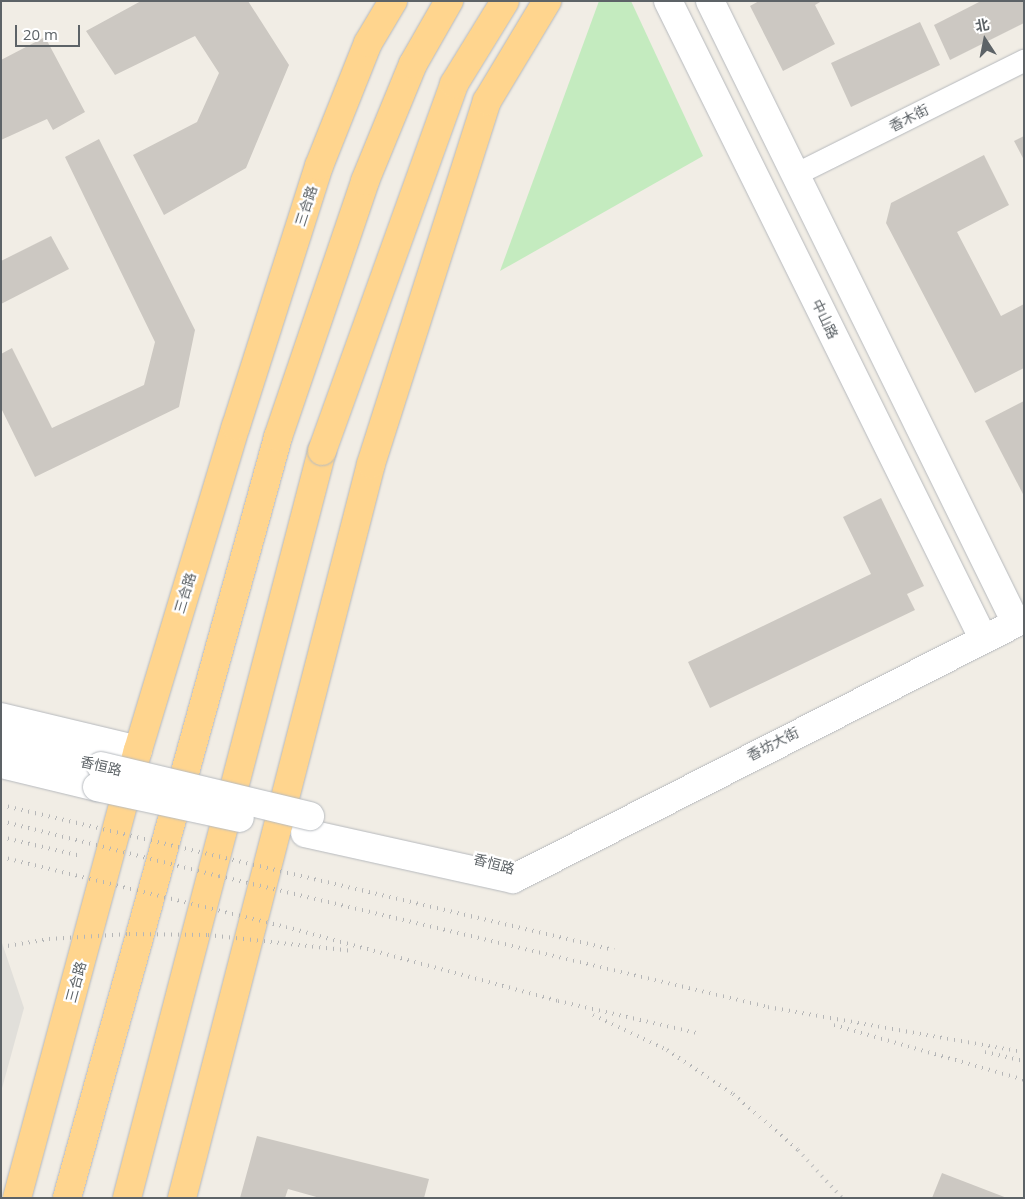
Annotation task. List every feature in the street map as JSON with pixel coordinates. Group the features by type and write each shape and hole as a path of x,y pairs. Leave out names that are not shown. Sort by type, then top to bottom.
{"highway":[{"name":"三合路","path":"17,1198 138,750 236,426 319,166 368,43 393,1"},
{"path":"67,1198 278,437 365,181 413,64 449,1"},
{"path":"491,1 531,25"},
{"path":"127,1198 322,451 454,84 505,1"},
{"path":"182,1198 371,464 487,101 547,1"}],"main road":[{"name":"中山路","path":"668,1 982,638"},
{"path":"710,1 795,175 1020,621"},
{"name":"香坊大街","path":"524,871 982,638 1020,621"},
{"path":"1,717 138,750"},
{"name":"香恒路","path":"1,742 99,776"},
{"name":"香恒路","path":"1,764 99,776 308,824 513,879 524,871"}],"street":[{"name":"香木街","path":"795,175 1024,61"}],"shaded area":[{"path":"1,940 24,1008 1,1092"}],"green space":[{"path":"599,1 631,1 703,156 500,271"}],"building":[{"path":"141,1 248,1 289,65 246,168 164,215 133,155 197,122 219,73 195,36 115,75 86,31"},
{"path":"759,1 822,1 815,5 835,44 783,71 750,6"},
{"path":"981,1 1024,1 1024,23 950,60 934,25"},
{"path":"920,22 940,65 851,107 831,63"},
{"path":"45,37 85,112 53,130 47,119 1,140 1,60"},
{"path":"1024,136 1024,160 1014,141"},
{"path":"99,139 195,330 179,407 35,477 1,408 1,354 12,348 52,428 144,385 155,342 65,157"},
{"path":"984,155 1009,205 957,232 1001,316 1024,304 1024,368 975,393 886,223 891,203"},
{"path":"51,236 69,269 1,304 1,261"},
{"path":"1024,401 1024,496 985,421"},
{"path":"881,498 924,586 907,594 915,610 710,708 688,662 871,574 843,517"},
{"path":"257,1136 429,1179 424,1198 320,1198 288,1189 285,1198 240,1198"},
{"path":"942,1173 1007,1198 932,1198"}],"railway":[{"path":"1,805 614,950"},
{"path":"1,821 219,876 768,1007 1024,1052"},
{"path":"1,837 81,856"},
{"path":"1,857 286,927 558,1001 697,1033"},
{"path":"1,947 49,939 129,934 208,935 353,951"},
{"path":"593,1015 667,1050 733,1094 798,1150 842,1198"},
{"path":"834,1025 1024,1080"},
{"path":"985,1052 1024,1061"}]}
